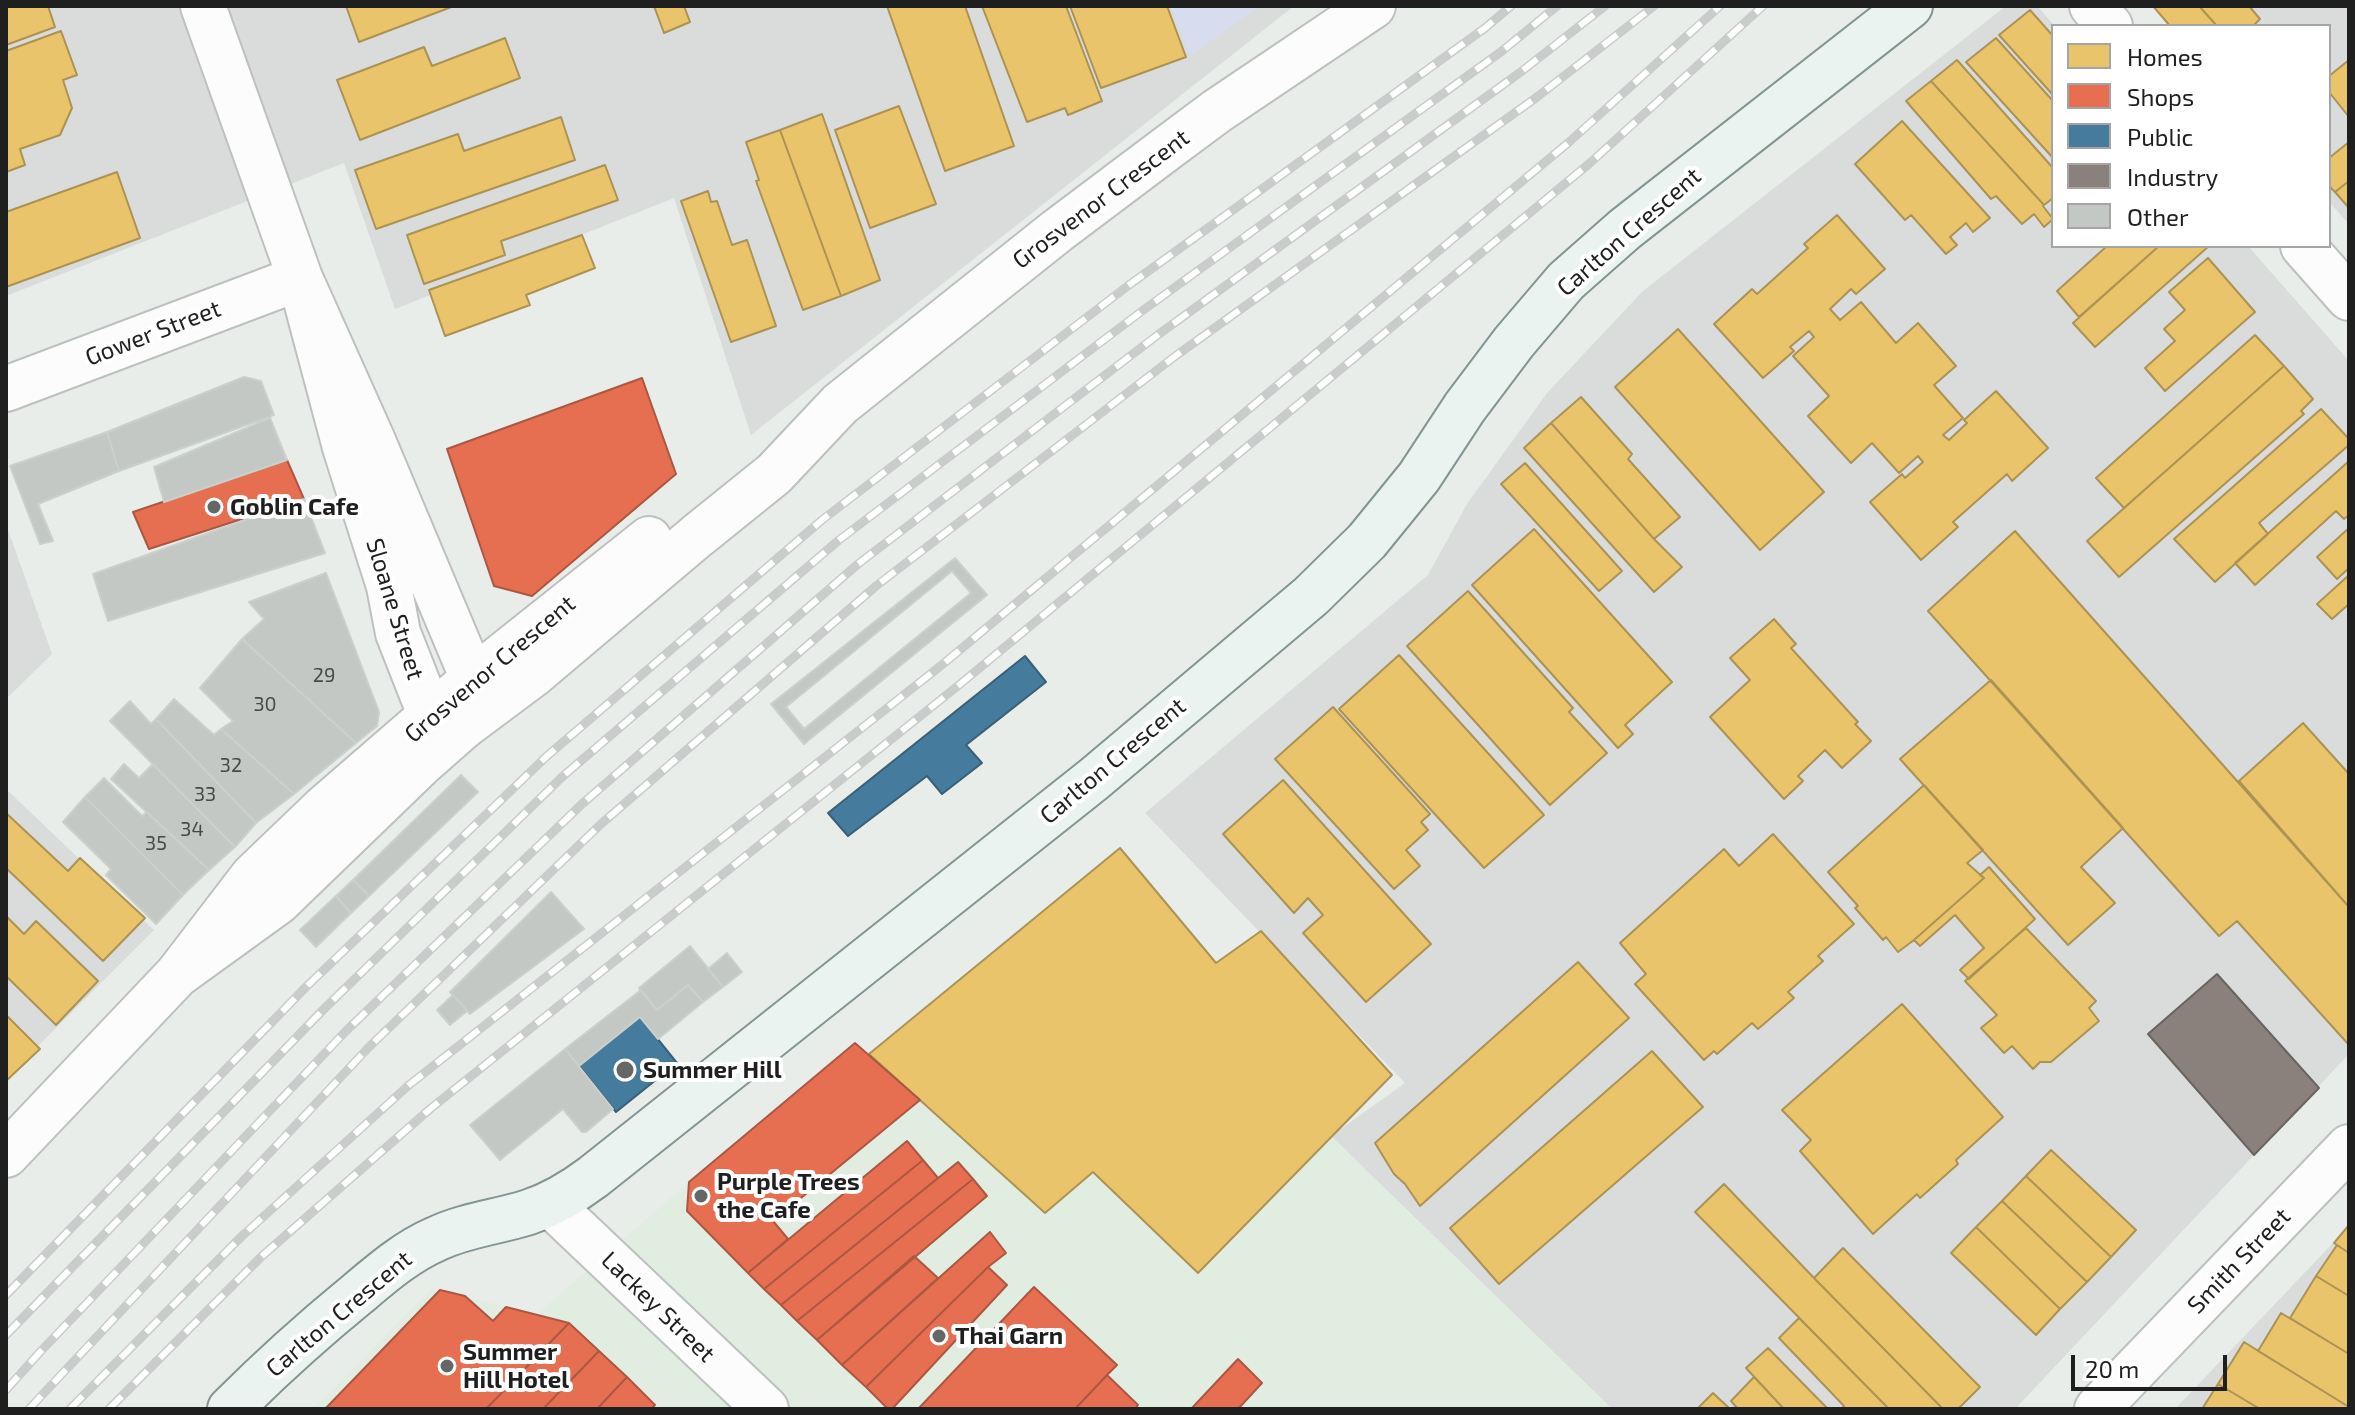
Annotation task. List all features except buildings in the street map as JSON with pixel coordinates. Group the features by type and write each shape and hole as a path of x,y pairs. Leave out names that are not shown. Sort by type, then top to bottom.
{"main road":[{"name":"Carlton Crescent","path":"230,1409 316,1327 408,1255 435,1239 529,1212 573,1192 643,1140 1094,779 1311,596 1367,541 1419,477 1465,407 1514,342 1566,281 1625,229 1910,6"}],"street":[{"name":"Sloane Street","path":"203,6 300,278 373,441 473,679"},
{"name":"Grosvenor Crescent","path":"6,1155 177,975 253,876 324,808 448,721 535,673 774,474 840,404 1057,231 1217,111 1373,6"},
{"path":"2092,6 2108,24"},
{"path":"2305,248 2349,298"},
{"name":"Sloane Street","path":"300,278 345,447 389,586 398,633 448,721"},
{"name":"Gower Street","path":"6,389 300,278"},
{"name":"Grosvenor Crescent","path":"448,721 473,679 756,452 840,404"},
{"name":"Smith Street","path":"2097,1409 2349,1147"},
{"name":"Lackey Street","path":"550,1204 766,1409"}],"shaded area":[{"path":"6,6 1294,6 751,435 674,198 395,309 344,163 6,296"},
{"path":"1171,6 1260,6 1190,56"},
{"path":"2006,6 2037,6 2053,24 2051,248 2250,248 2349,361 2349,1054 2015,1409 1612,1409 1331,1136 1405,1083 1145,813 1428,575 1467,504 1547,393 1643,291"},
{"path":"2154,6 2349,6 2349,224 2331,204 2331,24 2170,24"},
{"path":"6,524 52,654 6,699"},
{"path":"6,789 154,930 6,1078"},
{"path":"855,1043 1045,1213 1093,1172 1198,1273 1331,1136 1612,1409 313,1409 431,1289 537,1314"},
{"path":"2349,1226 2349,1409 2175,1409"}],"railway":[{"path":"6,1295 305,988 547,756 822,520 1129,285 1485,28 1511,6"},
{"path":"6,1335 325,1008 562,777 839,540 1142,311 1502,51 1557,6"},
{"path":"6,1390 346,1031 582,804 858,564 1159,334 1522,71 1605,6"},
{"path":"29,1409 369,1047 601,824 876,586 1174,357 1537,97 1654,6"},
{"path":"70,1409 242,1236 409,1085 943,664 1568,143 1720,6"},
{"path":"109,1409 261,1257 430,1109 959,685 1590,163 1763,6"}],"place":[{"name":"Goblin Cafe","path":"214,507"},
{"name":"Summer Hill","path":"625,1070"},
{"name":"Purple Trees the Cafe","path":"701,1196"},
{"name":"Thai Garn","path":"939,1336"},
{"name":"Summer Hill Hotel","path":"447,1366"}]}
